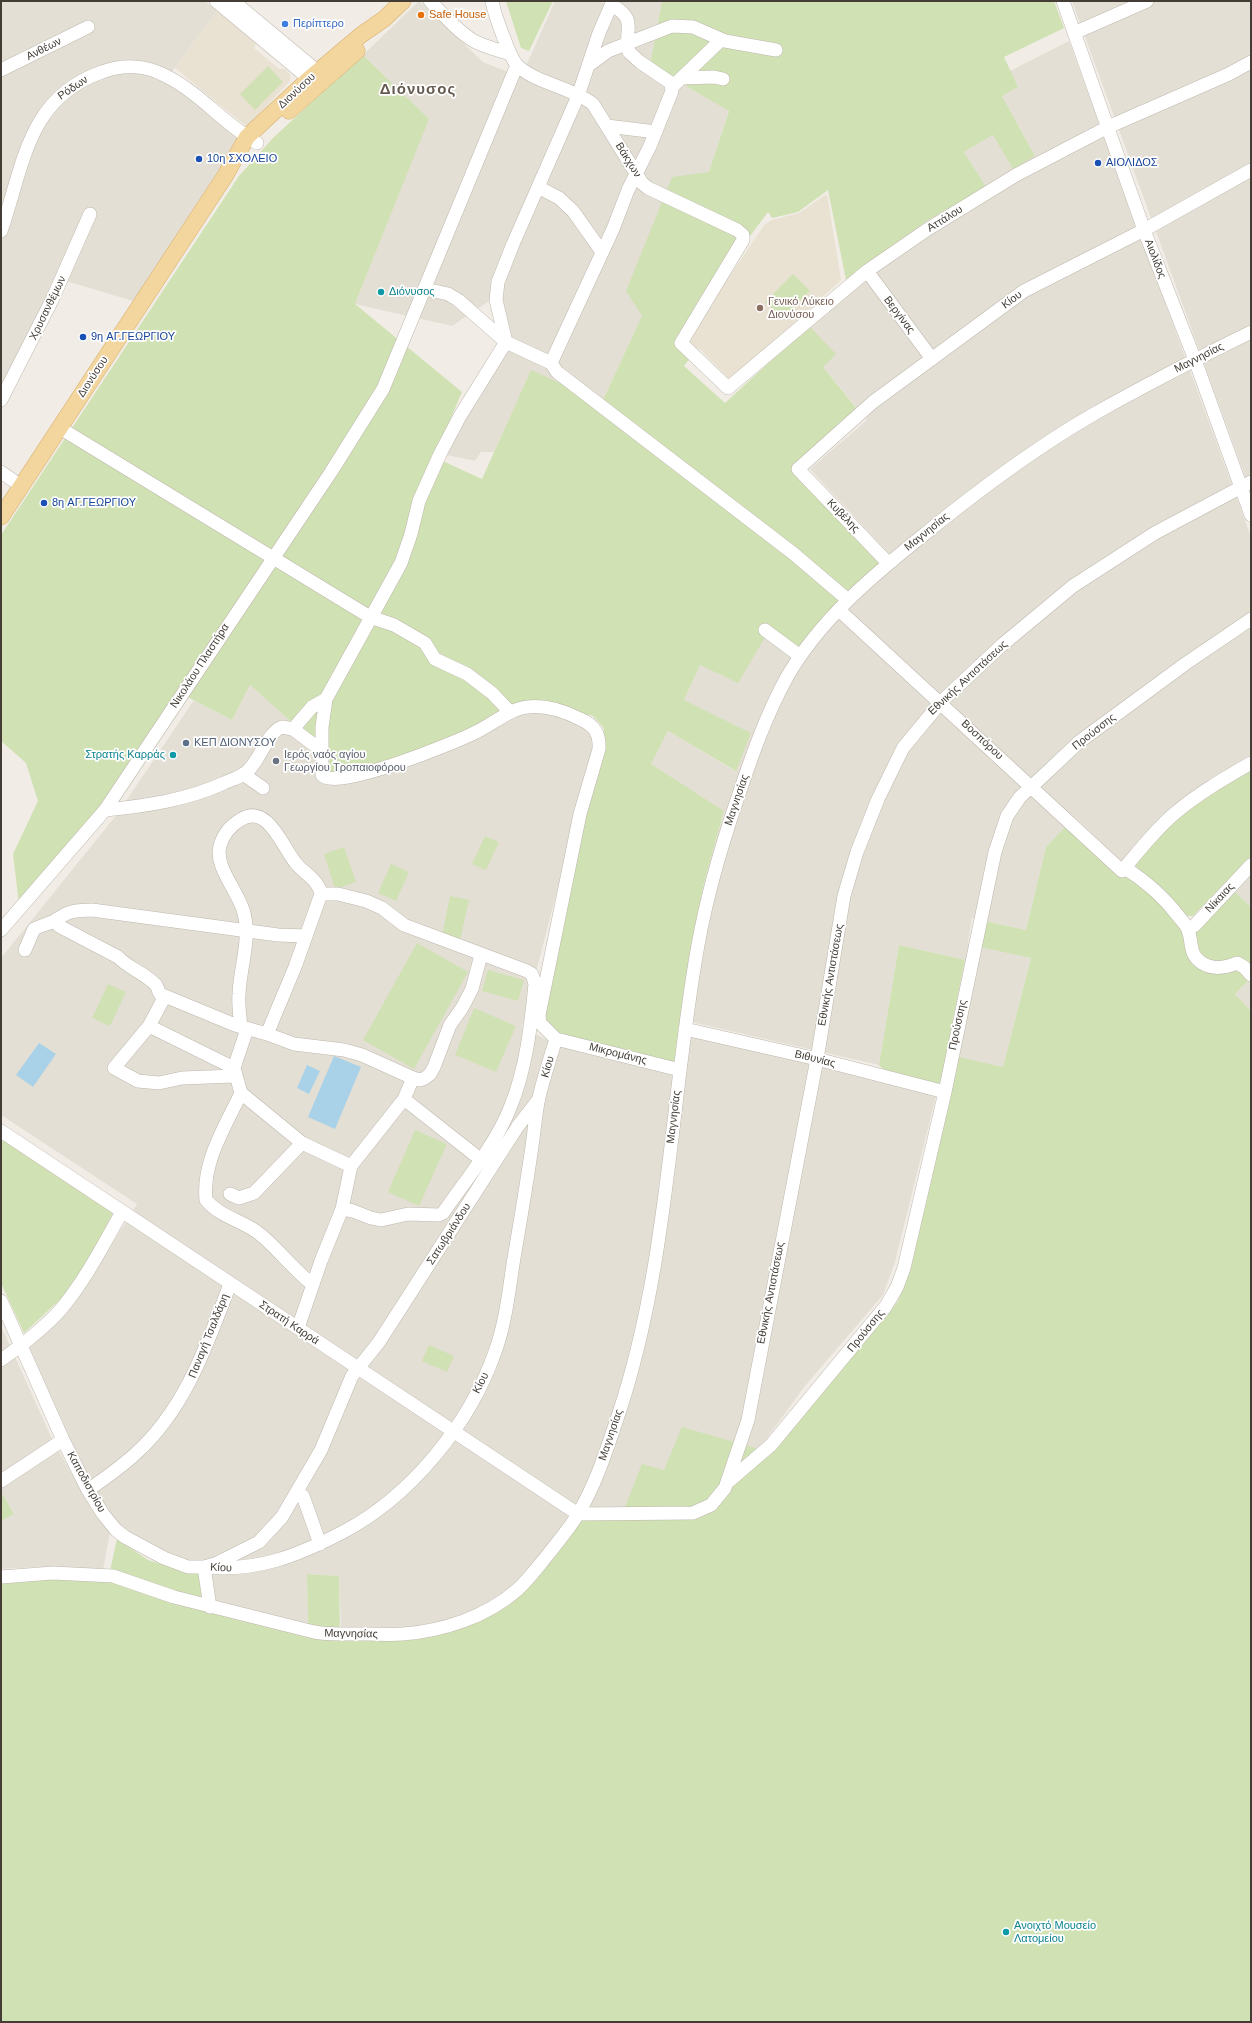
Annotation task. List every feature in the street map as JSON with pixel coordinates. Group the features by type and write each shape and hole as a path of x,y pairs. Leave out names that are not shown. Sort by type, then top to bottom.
{"main road":[{"name":"Διονύσου","path":"1,517 225,176 252,140 317,80 364,45 384,19 404,1"}],"street":[{"path":"216,1 317,80"},
{"path":"233,1 317,80"},
{"name":"Βάκχων","path":"430,1 453,26 466,36 514,59 536,76 592,104 636,175 648,188 737,230 743,235 743,240 728,266 682,339"},
{"path":"492,1 497,20 514,59"},
{"name":"Αιολίδος","path":"1063,1 1144,230 1246,484 1251,515"},
{"path":"1074,32 1147,1"},
{"path":"556,1039 543,1027 539,1015 570,858 580,814 597,758 600,740 598,732 592,725 555,709 531,707 510,712 477,732 432,752 350,777 328,779 324,778 322,772 322,727 326,699 401,563 411,534 419,501 440,454 463,410 506,342 496,300 498,282 578,96 599,32 612,3 625,13 628,24 629,52 670,83 714,77 723,79"},
{"path":"589,65 608,51 672,26 693,27 721,40 741,45 776,50"},
{"name":"Ανθέων","path":"1,70 88,27"},
{"path":"425,289 448,294 458,300 506,342 551,363 677,83 721,40"},
{"name":"Νικολάου Πλαστήρα","path":"1,930 105,810 272,557 331,472 383,389 425,289 514,59"},
{"name":"Αττάλου","path":"682,339 683,346 728,388 867,271 928,229 1016,175 1108,127 1229,74 1251,62"},
{"name":"Ρόδων","path":"1,231 24,154 39,121 57,98 85,78 118,66 148,68 166,76 192,92 252,140"},
{"path":"607,126 656,132"},
{"name":"Κίου","path":"798,469 873,402 1024,291 1144,230 1251,170"},
{"path":"538,187 559,198 573,211 602,252"},
{"name":"Χρυσανθέμων","path":"1,400 52,300 90,214"},
{"name":"Βεργίνας","path":"867,271 932,359"},
{"name":"Μαγνησίας","path":"1,1577 53,1572 113,1576 174,1597 210,1607 325,1634 401,1634 431,1631 479,1614 515,1592 550,1552 578,1514 606,1452 626,1393 636,1353 658,1236 685,1029 701,927 722,844 746,774 769,714 786,678 800,656 844,605 888,563 946,516 1022,459 1092,415 1251,332"},
{"name":"Βοσπόρου","path":"551,363 557,372 794,554 940,702 1124,869 1147,882 1161,895 1188,930"},
{"path":"60,428 370,617 394,625 425,643 435,659 467,674 492,693 510,712"},
{"name":"Κυβέλης","path":"798,469 888,563"},
{"path":"1,472 21,486"},
{"name":"Εθνικής Αντιστάσεως","path":"578,1514 693,1513 710,1505 721,1494 727,1482 748,1420 817,1059 844,896 857,852 880,792 903,748 940,702 1002,645 1073,586 1155,534 1246,484"},
{"name":"Προύσσης","path":"727,1482 767,1449 780,1435 893,1297 904,1268 945,1092 1000,834 1007,816 1032,786 1079,742 1170,675 1251,619"},
{"path":"765,630 800,656"},
{"path":"293,729 312,707 326,699"},
{"path":"105,810 174,800 214,787 244,774 255,763 277,729 282,727 293,729 322,751"},
{"path":"1124,869 1138,850 1173,814 1194,798 1251,763"},
{"path":"244,774 263,788"},
{"path":"267,1034 321,894 319,886 296,863 268,822 257,816 244,817 232,826 224,836 218,855 220,864 240,898 246,918 239,994 244,1028 234,1072 241,1093 302,1143 351,1166"},
{"name":"Νίκαιας","path":"1188,930 1195,925 1251,865"},
{"path":"321,894 338,894 366,901 382,908 404,925 528,971 532,974 535,984 520,1078 505,1120 443,1213 439,1215 408,1214 381,1220 342,1209"},
{"path":"25,950 34,929 54,921 60,915 72,911 92,910 246,930 278,936 306,936"},
{"path":"54,921 59,926 118,956 125,964 137,970 157,986 160,994 244,1028 267,1034 294,1044 344,1050 362,1055 420,1080 430,1074 434,1067 450,1025 462,1008 472,988 482,955"},
{"path":"1188,930 1193,954 1202,963 1219,968 1229,967 1237,963 1251,975"},
{"path":"165,996 149,1026 114,1068 138,1081 159,1083 182,1078 234,1072"},
{"path":"149,1026 234,1072"},
{"name":"Βιθυνίας","path":"685,1029 817,1059 945,1092"},
{"name":"Κίου","path":"204,1567 239,1569 259,1565 320,1544 356,1525 388,1504 423,1468 453,1431 468,1409 488,1371 501,1332 525,1196 539,1099 556,1039"},
{"name":"Μικρομάνης","path":"556,1039 680,1070"},
{"path":"298,1328 312,1284 342,1209 351,1166 404,1099 413,1078"},
{"path":"241,1093 213,1151 207,1178 206,1200 220,1214 244,1224 260,1234 298,1273 312,1284"},
{"path":"404,1099 480,1159"},
{"name":"Σατωβριάνδου","path":"358,1368 379,1342 518,1126 539,1099"},
{"name":"Στρατή Καρρά","path":"1,1131 578,1514"},
{"path":"230,1194 239,1198 254,1194 302,1143"},
{"path":"1,1360 21,1346 61,1309 77,1288 122,1212"},
{"name":"Παναγή Τσαλδάρη","path":"88,1490 135,1455 158,1430 171,1412 190,1384 230,1284"},
{"name":"Καποδιστρίου","path":"1,1301 63,1440 88,1490 103,1514 124,1537 150,1552 188,1567 204,1567 259,1542 275,1525 297,1492 326,1441 348,1383 358,1368"},
{"path":"1,1481 63,1440"},
{"path":"297,1492 303,1496 320,1544"},
{"path":"204,1567 210,1607"}],"shaded area":[{"path":"1,1 205,1 217,11 165,81 240,137 133,301 56,278 1,387"},
{"path":"419,1 483,62 521,77 555,1 600,1 613,9 617,1 662,1 650,65 729,110 709,173 602,402 531,371 494,452 481,452 475,461 447,455 468,407 515,341 509,334 501,293 452,326 355,304 428,119 363,55"},
{"path":"1072,1 1251,1 1251,494 1244,473"},
{"path":"217,11 256,43 254,48 279,69 285,69 290,74 290,81 247,127 175,68"},
{"path":"1069,41 1251,537 1251,756 1210,782 1122,862 1075,817 1046,847 1026,930 972,918 968,943 1031,958 1003,1067 957,1057 978,963 899,945 879,1065 691,1022 690,962 704,883 724,812 651,764 668,731 735,771 684,700 700,665 770,629 890,555 810,469 867,420 823,367 809,326 854,288 846,280 855,271 928,220 985,187 964,152 993,135 1035,156 1002,96 1018,87 1010,71"},
{"name":"Γενικό Λύκειο Διονύσου","path":"827,194 841,280 731,381 700,349 696,352 686,340 765,224 772,220 799,213"},
{"path":"250,685 324,751 515,705 559,707 592,735 594,746 522,1027 545,1039 563,1045 690,1035 806,1061 936,1096 895,1262 883,1295 805,1386 759,1449 664,1470 624,1509 578,1506 527,1571 506,1592 471,1611 437,1623 397,1628 341,1627 339,1576 307,1574 308,1625 215,1605 193,1562 174,1559 128,1536 99,1504 27,1350 67,1312 94,1273 137,1204 1,1115 1,958 118,813 194,700 232,720"},
{"path":"1251,872 1251,907 1234,891"},
{"path":"1251,978 1251,1011 1235,994"},
{"path":"1,1326 53,1441 97,1518 110,1532 103,1570 36,1567 1,1569 1,1521 14,1513 1,1491"}],"green space":[{"path":"506,1 553,1 529,51 521,48"},
{"path":"662,1 1054,1 1064,28 1004,57 1018,87 1002,96 1035,156 1013,169 993,135 964,152 986,187 928,220 846,280 828,190 798,212 772,218 768,212 739,251 683,342 694,352 684,366 725,403 809,326 836,354 823,367 858,410 791,469 882,564 799,648 770,629 738,683 700,665 684,700 751,733 736,771 668,731 651,764 724,811 704,883 690,962 675,1065 564,1038 542,1022 604,728 593,716 537,702 452,741 401,760 325,775 324,751 250,685 232,720 178,692 103,805 19,904 13,854 38,801 26,763 1,741 1,535 239,176 273,138 363,55 429,119 355,304 462,392 434,457 482,479 531,370 602,402 642,316 626,291 672,177 709,172 729,111 650,65"},
{"path":"268,66 283,82 255,110 240,94"},
{"path":"793,274 810,291 782,319 765,302"},
{"path":"1251,767 1251,856 1193,916 1186,916 1137,868 1134,861 1179,814"},
{"path":"1067,825 1123,876 1141,885 1174,917 1182,933 1195,928 1234,891 1251,907 1251,978 1235,994 1251,1011 1251,2022 1,2022 1,1584 22,1582 30,1576 108,1580 117,1539 148,1560 177,1569 200,1573 205,1611 308,1625 307,1574 339,1576 340,1635 423,1634 525,1589 558,1553 583,1514 624,1509 642,1464 664,1470 682,1427 759,1449 768,1454 898,1301 911,1267 951,1089 884,1070 879,1065 899,945 965,960 946,1054 1003,1067 1031,958 980,947 985,921 1026,930 1046,847"},
{"path":"485,836 499,842 486,870 472,864"},
{"path":"344,847 356,882 335,889 324,854"},
{"path":"391,864 409,872 396,901 378,893"},
{"path":"450,896 469,900 460,940 442,936"},
{"path":"417,943 468,972 414,1069 363,1040"},
{"path":"488,970 524,980 518,1001 482,991"},
{"path":"108,984 126,992 110,1026 92,1018"},
{"path":"474,1008 516,1026 496,1072 455,1055"},
{"path":"415,1130 447,1144 419,1206 388,1192"},
{"path":"5,1139 114,1211 87,1263 64,1296 24,1333 1,1283 1,1143"},
{"path":"429,1345 454,1356 447,1372 422,1361"},
{"path":"1,1491 14,1514 1,1521"}],"water":[{"path":"39,1043 56,1054 33,1087 16,1075"},
{"path":"334,1056 361,1067 335,1129 308,1117"},
{"path":"307,1065 320,1071 309,1094 297,1088"}],"place":[{"name":"Safe House","path":"421,15"},
{"name":"Περίπτερο","path":"285,24"},
{"name":"10η ΣΧΟΛΕΙΟ","path":"199,159"},
{"name":"ΑΙΟΛΙΔΟΣ","path":"1098,163"},
{"name":"Διόνυσος","path":"381,292"},
{"name":"Γενικό Λύκειο Διονύσου","path":"760,308"},
{"name":"9η ΑΓ.ΓΕΩΡΓΙΟΥ","path":"83,337"},
{"name":"8η ΑΓ.ΓΕΩΡΓΙΟΥ","path":"44,503"},
{"name":"ΚΕΠ ΔΙΟΝΥΣΟΥ","path":"186,743"},
{"name":"Στρατής Καρράς","path":"173,755"},
{"name":"Ιερός ναός αγίου Γεωργίου Τροπαιοφόρου","path":"276,761"},
{"name":"Ανοιχτό Μουσείο Λατομείου","path":"1006,1932"}],"district":[{"name":"Διόνυσος","path":"418,90"}]}
